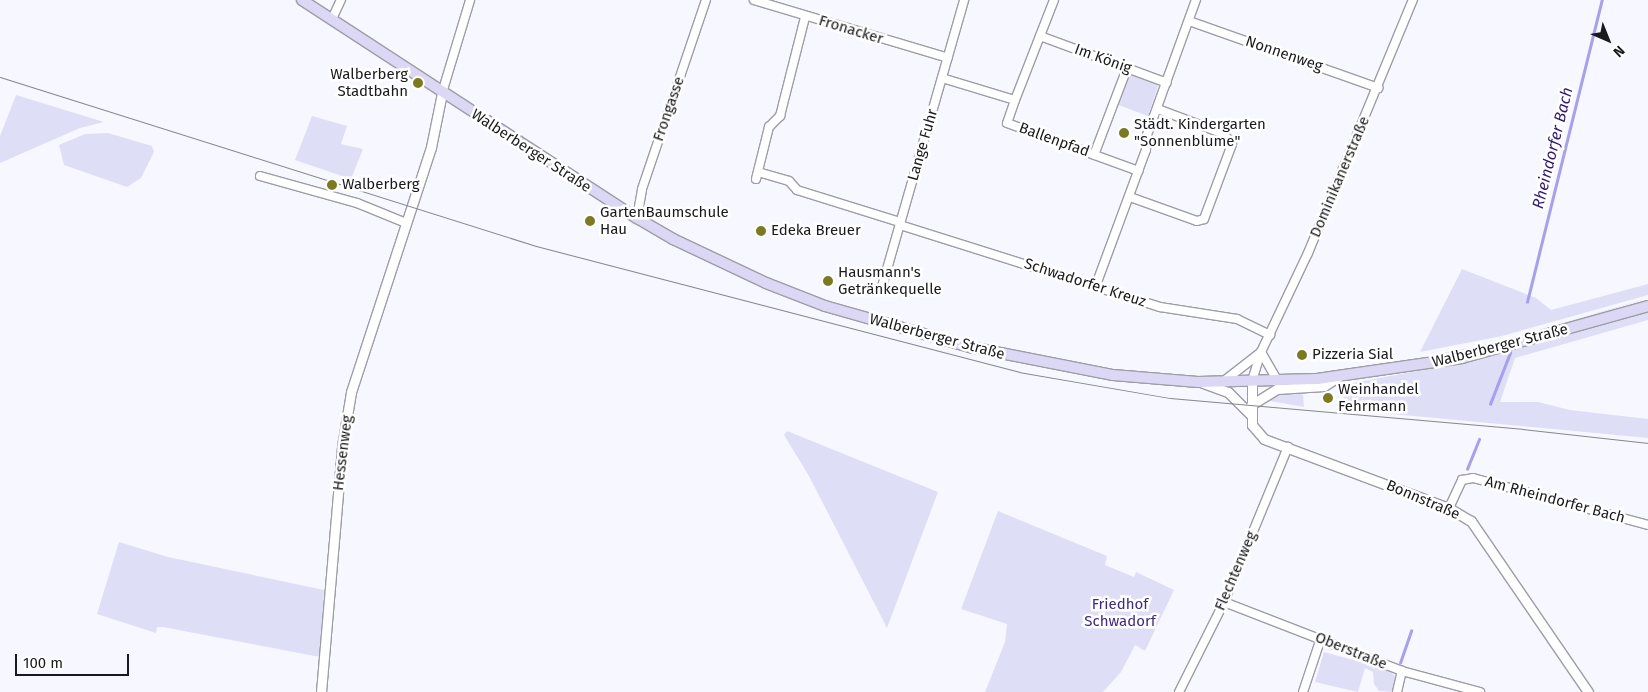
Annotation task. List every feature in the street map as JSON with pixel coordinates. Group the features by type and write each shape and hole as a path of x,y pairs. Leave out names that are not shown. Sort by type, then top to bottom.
{"main road":[{"name":"Walberberger Straße","path":"302,0 442,93 637,218 766,283 871,320 970,348 1059,367 1113,375 1198,382 1338,377 1462,358 1648,306"}],"street":[{"path":"332,19 340,0"},
{"path":"442,93 470,0"},
{"name":"Frongasse","path":"637,218 642,189 706,0"},
{"name":"Fronacker","path":"754,0 948,58"},
{"name":"Lange Fuhr","path":"881,290 964,0"},
{"path":"1015,100 1054,0"},
{"path":"1096,285 1130,197 1146,150 1147,135 1196,0"},
{"name":"Dominikanerstraße","path":"1252,381 1261,352 1378,88 1413,0"},
{"name":"Schwadorfer Kreuz","path":"805,16 780,116 769,127 757,175 789,181 797,190 1160,307 1237,319 1270,335"},
{"name":"Nonnenweg","path":"1189,21 1378,88"},
{"name":"Im König","path":"1040,36 1167,82"},
{"path":"1094,155 1127,68"},
{"name":"Ballenpfad","path":"942,78 1015,100 1007,123 1138,171"},
{"name":"Hessenweg","path":"321,692 342,446 351,392 431,146 442,93"},
{"path":"1130,197 1197,221 1204,219 1232,144 1224,134 1158,109"},
{"path":"260,176 357,203 406,223"},
{"path":"1261,352 1277,380"},
{"name":"Dominikanerstraße","path":"1224,381 1261,352"},
{"path":"1251,405 1277,388 1324,386 1338,377"},
{"name":"Bonnstraße","path":"1252,381 1251,415 1258,435 1449,508 1471,521 1484,537 1588,692"},
{"name":"Bonnstraße","path":"1198,382 1228,392 1251,415"},
{"name":"Flechtenweg","path":"1179,692 1224,602 1288,447"},
{"name":"Am Rheindorfer Bach","path":"1449,508 1462,480 1474,478 1648,525"},
{"name":"Oberstraße","path":"1224,602 1402,671 1480,692"},
{"path":"1303,692 1320,638"},
{"path":"1397,692 1402,671"},
{"path":"1446,684 1450,692"}],"green space":[{"path":"1128,74 1155,82 1158,86 1148,116 1116,104"},
{"path":"16,95 104,122 80,128 0,163 0,136"},
{"path":"312,116 347,126 341,144 363,149 351,179 295,160"},
{"path":"108,133 152,146 154,152 141,178 127,187 64,165 59,145 85,134"},
{"path":"1462,269 1536,298 1551,310 1648,284 1648,295 1502,336 1420,352"},
{"path":"1648,298 1543,331 1536,331"},
{"path":"1648,311 1648,320 1515,358 1500,402 1538,402 1570,410 1648,419 1648,438 1339,409 1348,384 1470,361"},
{"path":"1524,334 1449,355 1424,357 1477,346"},
{"path":"1297,392 1303,395 1304,407 1270,401 1274,395"},
{"path":"787,431 938,492 887,628 809,476 784,435"},
{"name":"Friedhof Schwadorf","path":"998,511 1107,556 1105,565 1134,577 1136,572 1174,590 1145,651 1135,645 1121,672 1103,692 985,692 1005,642 1007,624 961,609"},
{"path":"119,542 168,557 324,590 320,657 163,627 157,627 156,633 97,614"},
{"path":"1324,652 1389,670 1396,678 1394,692 1379,691 1374,684 1373,672 1365,668 1358,692 1315,682"}],"waterway":[{"name":"Rheindorfer Bach","path":"1527,302 1602,0"},
{"path":"1490,404 1510,353"},
{"path":"1467,469 1479,439"},
{"path":"1400,663 1411,631"}],"tram line":[{"path":"0,77 536,246 1019,372 1170,398 1522,429 1648,443"}],"place":[{"name":"Walberberg Stadtbahn","path":"418,83"},
{"name":"Städt. Kindergarten \"Sonnenblume\"","path":"1124,133"},
{"name":"Walberberg","path":"332,185"},
{"name":"GartenBaumschule Hau","path":"590,221"},
{"name":"Edeka Breuer","path":"761,231"},
{"name":"Hausmann's Getränkequelle","path":"828,281"},
{"name":"Pizzeria Sial","path":"1302,355"},
{"name":"Weinhandel Fehrmann","path":"1328,398"}]}
